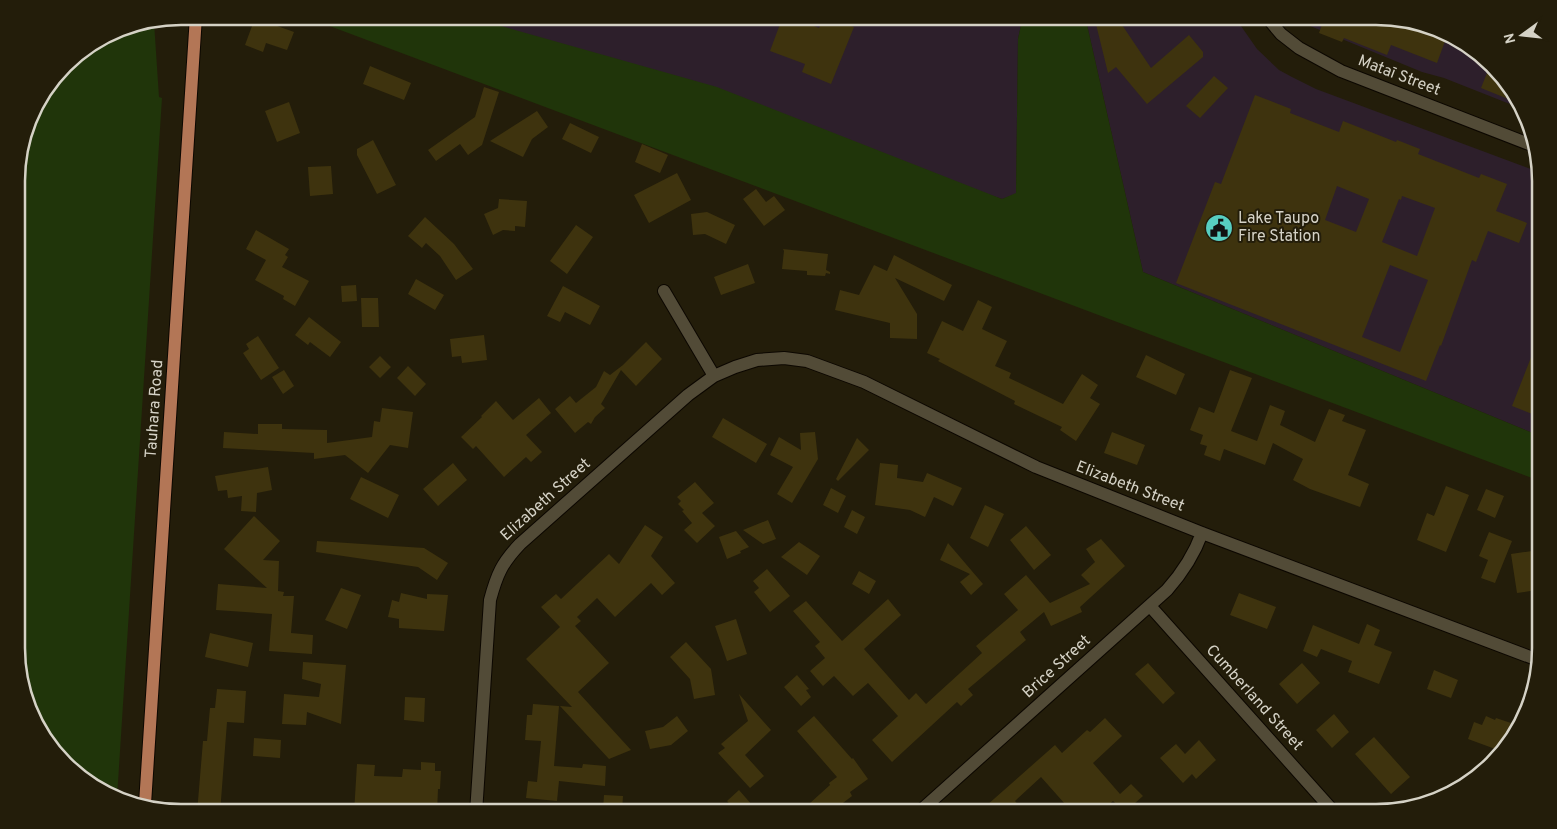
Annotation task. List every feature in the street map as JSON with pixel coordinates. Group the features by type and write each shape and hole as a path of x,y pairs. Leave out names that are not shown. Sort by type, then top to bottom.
{"main road":[{"name":"Tauhara Road","path":"146,800 195,25"}],"street":[{"name":"Mataī Street","path":"1274,25 1281,34 1299,48 1341,71 1528,144"},
{"path":"664,291 714,376"},
{"name":"Elizabeth Street","path":"477,804 490,600 496,578 505,560 520,544 688,396 714,376 735,366 757,360 784,358 807,361 864,382 1036,467 1202,533 1532,658"},
{"name":"Brice Street","path":"927,804 1167,590 1184,570 1196,551 1202,533"},
{"name":"Cumberland Street","path":"1150,606 1327,804"}],"shaded area":[{"path":"492,25 1021,25 1018,39 1016,194 1002,199"},
{"path":"1087,25 1240,25 1257,49 1279,70 1316,89 1531,169 1532,433 1143,272"},
{"path":"1308,25 1397,26 1426,33 1463,51 1479,64 1500,86 1512,105 1444,78 1422,72"}],"green space":[{"path":"327,25 498,25 717,87 1002,199 1016,193 1018,39 1021,25 1087,25 1143,272 1532,433 1532,478"},
{"path":"154,27 159,97 162,98 117,790 94,778 78,765 51,735 33,698 26,669 25,171 30,140 41,112 51,94 78,64 94,51 112,41 140,30"}],"building":[{"path":"252,25 274,25 294,32 287,50 266,43 263,52 245,45"},
{"path":"780,25 812,25 819,28 820,25 849,25 854,27 831,84 802,72 805,64 770,51"},
{"path":"1096,25 1122,25 1151,68 1189,35 1203,52 1203,57 1147,104 1116,67 1108,73"},
{"path":"1322,25 1397,26 1426,33 1445,41 1437,63 1391,45 1387,55 1344,38 1342,42 1319,33"},
{"path":"370,66 411,83 404,100 363,84"},
{"path":"1487,72 1500,86 1509,99 1481,88"},
{"path":"1214,76 1228,88 1200,118 1186,106"},
{"path":"484,87 499,92 482,145 468,155 460,144 436,161 428,150 475,117"},
{"path":"1255,95 1291,109 1290,113 1339,132 1343,121 1396,142 1397,140 1420,149 1418,154 1479,178 1481,174 1507,184 1496,211 1527,223 1519,243 1488,231 1476,262 1472,260 1441,346 1426,381 1176,283 1215,182 1221,184","holes":["1337,186 1369,199 1356,232 1325,220","1402,196 1435,208 1417,256 1382,242 1399,199 1401,200","1390,265 1428,280 1400,352 1362,337"]},
{"path":"289,102 300,133 277,142 265,111"},
{"path":"537,111 548,127 532,139 523,157 490,141"},
{"path":"570,123 599,137 591,153 562,139"},
{"path":"373,140 396,185 377,194 357,155 357,149"},
{"path":"642,144 668,155 660,173 635,162"},
{"path":"331,166 333,194 310,196 308,167"},
{"path":"677,173 691,200 649,223 634,195"},
{"path":"756,189 766,202 774,196 785,210 764,226 743,199"},
{"path":"499,199 527,201 525,227 515,226 515,231 503,230 493,235 484,214 498,208"},
{"path":"707,212 735,225 726,244 705,234 693,235 691,214"},
{"path":"425,217 454,244 473,269 456,280 440,256 426,243 422,248 408,236"},
{"path":"576,225 593,237 567,274 550,261"},
{"path":"256,230 289,249 285,255 288,257 282,267 309,281 295,306 283,299 284,296 255,280 266,260 246,249"},
{"path":"783,249 828,254 826,270 830,274 826,273 825,276 807,275 807,271 782,269"},
{"path":"894,255 952,285 944,301 895,278 917,314 917,339 890,338 890,323 835,310 840,290 859,295 874,265 887,271"},
{"path":"748,264 755,283 721,295 714,277"},
{"path":"416,279 444,295 435,310 408,294"},
{"path":"356,285 357,301 342,302 341,286"},
{"path":"563,286 600,306 590,325 565,312 560,322 547,316"},
{"path":"361,298 378,298 379,327 362,327"},
{"path":"978,300 992,307 982,329 1007,341 995,366 1011,373 1009,378 1063,404 1082,374 1098,385 1090,398 1100,404 1076,441 1060,430 1062,427 1014,404 1015,401 938,361 940,359 927,353 942,321 963,331"},
{"path":"309,317 341,342 330,357 310,342 308,345 295,335"},
{"path":"484,335 487,360 462,363 461,356 452,357 450,339"},
{"path":"258,336 279,368 261,380 243,353 249,349 246,344"},
{"path":"646,342 662,359 636,386 621,370 601,404 605,408 595,417 591,424 588,422 575,433 555,409 570,396 576,403 596,387 604,371 610,375"},
{"path":"1146,355 1185,374 1176,395 1136,377"},
{"path":"1532,355 1532,414 1512,406"},
{"path":"380,356 391,367 380,378 369,367"},
{"path":"408,366 426,384 415,396 397,378"},
{"path":"284,370 294,386 283,394 272,377"},
{"path":"1230,370 1252,378 1231,431 1257,441 1270,405 1285,411 1280,425 1315,442 1329,409 1345,415 1342,421 1366,430 1348,475 1369,484 1360,507 1310,489 1293,480 1303,459 1273,443 1265,465 1224,449 1220,461 1204,455 1207,446 1200,444 1203,435 1190,430 1199,407 1214,413"},
{"path":"539,398 551,413 526,435 542,452 531,462 526,457 504,477 476,446 473,449 461,437 496,401 513,420"},
{"path":"382,408 413,412 408,448 390,445 368,473 345,455 314,459 314,453 223,448 224,432 258,434 258,424 282,424 282,429 327,430 327,443 372,437 374,421 380,422"},
{"path":"723,418 767,444 756,463 712,437"},
{"path":"815,432 818,459 792,503 777,494 793,467 770,455 779,437 801,450 800,433"},
{"path":"1112,432 1145,445 1137,465 1104,453"},
{"path":"857,438 869,450 838,481 836,479"},
{"path":"453,463 467,480 438,506 423,489"},
{"path":"880,463 898,465 897,478 923,482 927,473 962,488 953,506 934,497 925,517 910,510 875,505"},
{"path":"268,467 272,490 257,493 256,512 241,511 242,496 228,498 227,490 218,491 215,476"},
{"path":"361,477 399,495 388,518 350,499"},
{"path":"695,482 714,503 702,513 715,526 697,543 684,530 692,523 682,511 684,510 678,504 681,501 677,497"},
{"path":"1446,486 1469,495 1446,552 1417,540 1427,513 1434,516"},
{"path":"831,488 846,496 838,513 823,505"},
{"path":"1486,489 1504,496 1495,518 1477,510"},
{"path":"985,505 1004,514 988,547 970,538"},
{"path":"852,510 865,517 857,534 844,527"},
{"path":"254,516 280,541 263,560 279,561 278,591 284,592 283,596 294,596 291,633 313,635 312,654 269,651 272,614 216,610 218,584 267,588 224,549"},
{"path":"768,520 776,539 763,544 743,530"},
{"path":"645,525 663,537 651,556 675,583 662,595 651,583 615,617 597,598 577,617 581,621 575,626 609,663 578,692 631,750 609,759 560,706 572,707 526,659 560,627 541,607 556,594 561,599 609,554 619,564"},
{"path":"1026,526 1051,555 1034,570 1010,540"},
{"path":"736,531 749,547 727,559 719,537"},
{"path":"1489,532 1512,541 1495,583 1481,578 1488,560 1479,556"},
{"path":"1101,539 1125,566 1080,607 1082,612 1051,626 1044,612 1020,632 1026,640 968,689 973,695 961,706 957,702 892,762 872,740 898,716 868,683 853,696 834,676 823,686 810,671 825,658 815,646 820,642 793,611 806,601 842,641 888,599 901,615 864,649 909,700 916,693 926,704 982,653 976,646 1018,610 1004,594 1026,575 1050,603 1090,584 1081,575 1095,562 1086,549"},
{"path":"317,541 424,548 448,563 437,580 418,567 316,552"},
{"path":"799,542 820,556 807,575 781,557"},
{"path":"948,543 983,584 971,595 960,582 970,574 940,560"},
{"path":"1532,551 1532,591 1517,593 1511,554"},
{"path":"767,569 790,596 770,612 754,592 759,588 753,581"},
{"path":"859,571 876,581 869,594 852,584"},
{"path":"341,588 361,595 347,629 325,620"},
{"path":"401,593 427,599 427,594 448,595 444,631 399,628 399,619 388,617 392,600 399,602"},
{"path":"1239,593 1276,607 1267,629 1230,615"},
{"path":"736,619 747,654 727,661 715,626"},
{"path":"1367,624 1380,630 1374,645 1392,652 1379,684 1348,672 1352,661 1321,649 1317,657 1303,651 1313,625 1359,644"},
{"path":"210,633 253,643 248,667 205,657"},
{"path":"686,642 711,669 715,695 694,699 690,679 670,657"},
{"path":"303,662 346,665 341,724 307,712 306,725 282,724 284,694 319,697 321,684 302,679"},
{"path":"1148,663 1175,693 1163,704 1135,674"},
{"path":"1302,663 1320,683 1297,704 1279,684"},
{"path":"1434,670 1458,680 1451,698 1427,689"},
{"path":"797,675 809,689 806,690 811,697 801,706 784,687"},
{"path":"217,689 246,691 244,723 227,722 221,804 198,804 203,741 207,741 210,708 215,708"},
{"path":"739,694 771,730 745,755 764,776 750,788 718,753 725,748 721,744 748,721"},
{"path":"405,697 425,698 424,722 404,720"},
{"path":"533,704 559,706 554,766 582,768 583,764 606,766 605,786 559,781 557,801 526,798 528,781 537,782 541,741 525,740 527,715 532,715"},
{"path":"1334,714 1349,732 1332,748 1316,730"},
{"path":"677,716 688,731 671,745 650,749 645,731 663,727"},
{"path":"814,716 853,758 868,779 850,792 852,796 842,804 809,804 837,777 797,731"},
{"path":"1486,716 1511,723 1506,735 1495,749 1468,739 1474,722 1482,725"},
{"path":"1105,718 1122,736 1093,763 1120,794 1131,784 1143,796 1134,804 1116,804 1113,801 1109,804 1065,804 1041,777 1015,801 1018,804 988,804 1055,745 1062,753 1087,730 1090,732"},
{"path":"1374,737 1410,777 1391,794 1355,754"},
{"path":"254,738 281,740 280,758 253,756"},
{"path":"1199,740 1216,760 1196,779 1192,774 1183,783 1160,758 1176,744 1185,754"},
{"path":"421,762 435,763 435,771 441,771 437,804 355,804 357,764 375,765 374,776 402,777 403,769 421,770"},
{"path":"739,790 751,804 730,804 727,801"},
{"path":"604,795 623,796 622,804 603,804"}],"place":[{"name":"Lake Taupo Fire Station","path":"1219,228"}]}
